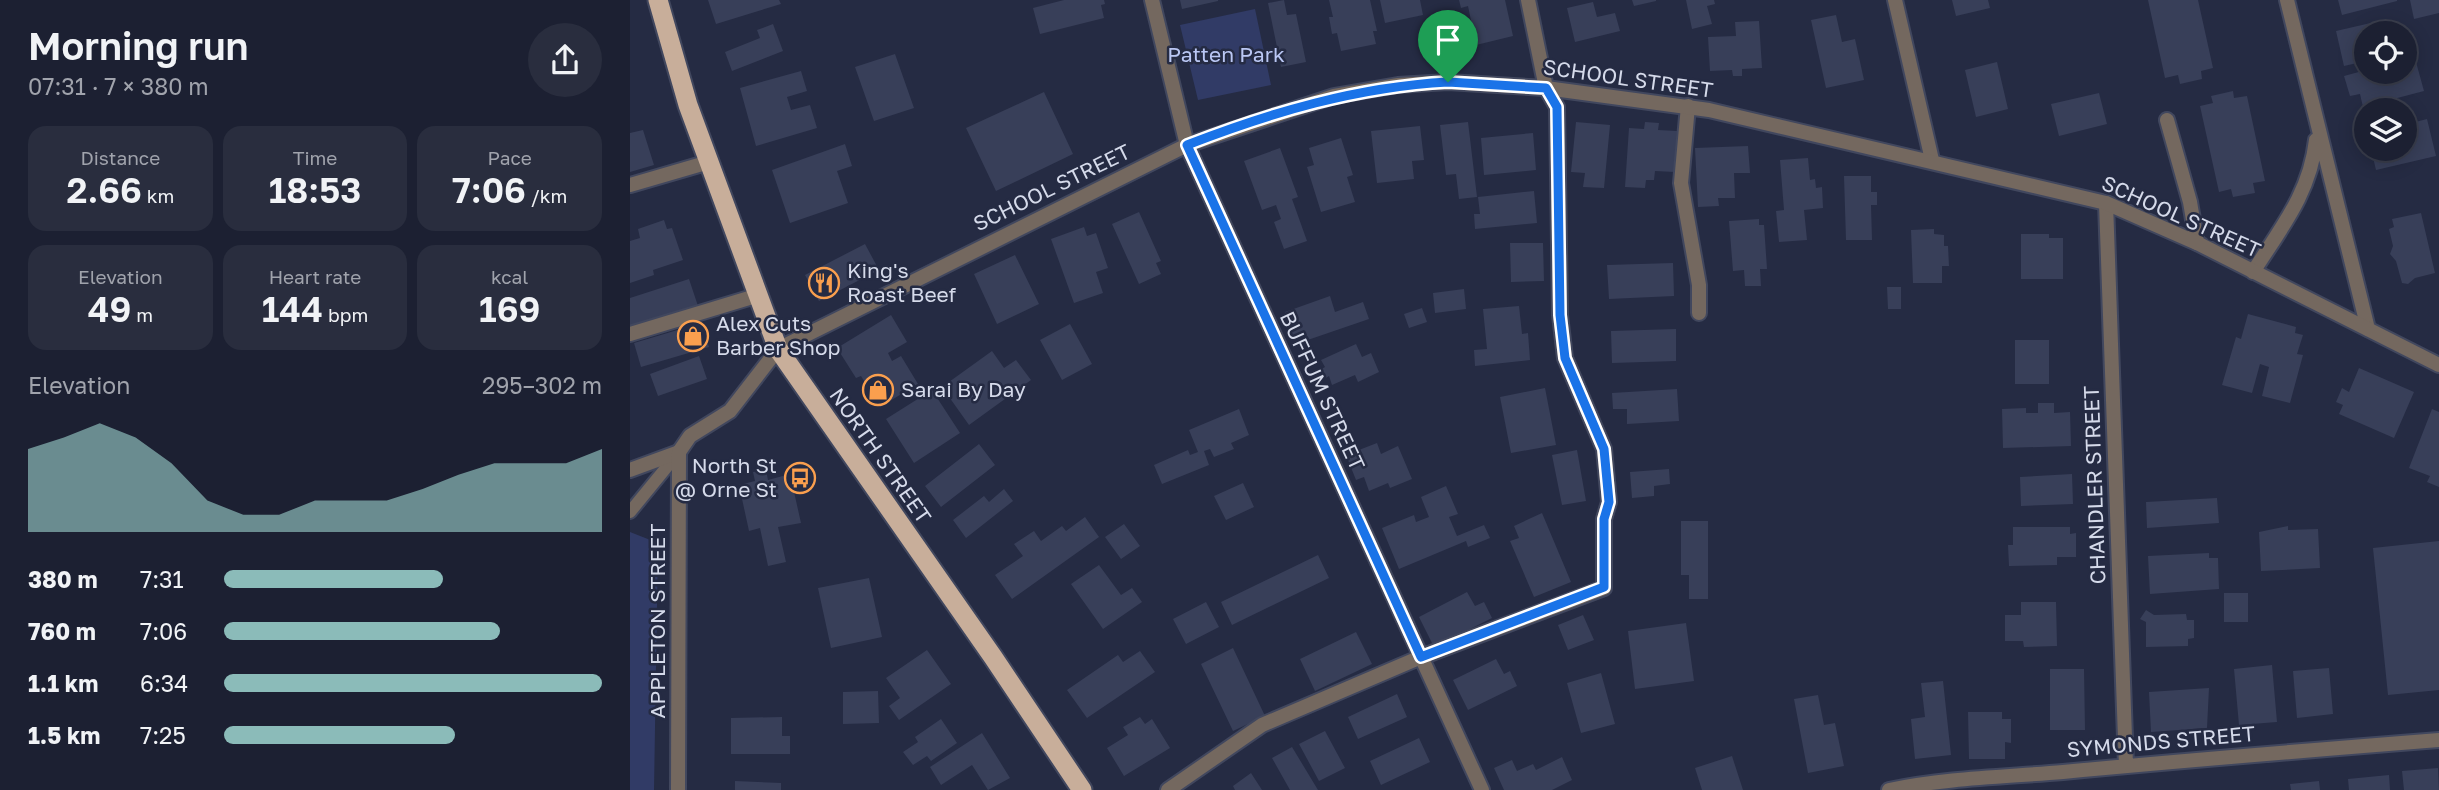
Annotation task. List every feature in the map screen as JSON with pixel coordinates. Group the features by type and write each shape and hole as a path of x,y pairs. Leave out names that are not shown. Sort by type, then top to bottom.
{"highway":[{"name":"NORTH STREET","path":"658,0 688,105 778,349 993,657 1082,790"}],"street":[{"name":"BUFFUM STREET","path":"1152,0 1187,145 1482,790"},
{"path":"1168,790 1262,725 1421,657 1604,587 1608,477 1604,449 1565,358 1560,315 1557,107 1546,88 1528,0"},
{"path":"1895,0 1932,160"},
{"path":"2287,0 2317,132 2368,330"},
{"name":"SCHOOL STREET","path":"778,349 1187,145 1334,96 1398,85 1448,82 1546,88 1688,106 1932,160 2106,203 2197,243 2439,365"},
{"path":"1688,106 1681,183 1699,285 1699,313"},
{"path":"2167,120 2190,202 2197,243"},
{"path":"2253,272 2305,189 2313,169 2317,132"},
{"path":"630,185 709,162"},
{"name":"CHANDLER STREET","path":"2106,203 2126,766"},
{"path":"630,334 759,295"},
{"path":"630,470 680,452 690,436 730,411 778,349"},
{"name":"APPLETON STREET","path":"678,790 680,452"},
{"name":"SYMONDS STREET","path":"1889,790 1947,779 2000,778 2439,740"}],"lane":[{"path":"630,512 680,452"}],"green space":[{"name":"Patten Park","path":"1255,9 1271,85 1198,100 1180,25"},
{"path":"630,532 658,543 654,790 630,790"}],"building":[{"path":"708,0 779,0 781,4 716,24"},
{"path":"1064,0 1104,0 1105,4 1101,5 1104,18 1040,34 1033,8"},
{"path":"1180,0 1218,0 1218,1 1182,9"},
{"path":"1284,0 1287,15 1296,14 1306,62 1281,67 1268,3"},
{"path":"1329,0 1370,0 1377,31 1373,31 1376,44 1341,51 1337,33 1332,34 1329,17 1333,17"},
{"path":"1380,0 1420,0 1423,15 1385,23"},
{"path":"1459,0 1505,0 1513,36 1476,45 1468,6 1461,8"},
{"path":"1632,0 1656,0 1656,1 1634,6"},
{"path":"1686,0 1714,0 1715,4 1707,6 1712,24 1692,29"},
{"path":"1952,0 1988,0 1990,8 1956,16"},
{"path":"2148,0 2198,0 2213,68 2201,71 2202,79 2180,84 2178,75 2165,78"},
{"path":"2338,0 2397,0 2397,1 2342,15"},
{"path":"2410,0 2439,0 2439,13 2414,19"},
{"path":"1593,2 1597,17 1615,13 1620,31 1575,42 1567,8"},
{"path":"1836,15 1842,42 1855,39 1864,80 1826,88 1811,20"},
{"path":"1759,21 1762,68 1742,69 1742,76 1733,76 1732,70 1710,71 1708,37 1736,36 1735,22"},
{"path":"773,24 783,51 732,71 725,52 760,38 757,30"},
{"path":"2354,27 2354,64 2344,66 2336,31"},
{"path":"895,54 914,108 874,121 855,67"},
{"path":"1997,62 2008,109 1976,117 1965,70"},
{"path":"2417,66 2424,91 2397,98 2361,98 2360,94 2350,96 2344,76 2354,73 2354,84 2417,84"},
{"path":"801,71 807,91 787,97 791,110 810,105 817,128 756,146 740,88"},
{"path":"2233,91 2234,98 2247,96 2265,181 2253,183 2255,193 2233,197 2231,189 2219,192 2200,106 2213,103 2211,96"},
{"path":"1044,92 1073,154 996,191 966,128"},
{"path":"2099,93 2107,124 2059,136 2051,104"},
{"path":"2427,119 2436,156 2417,160 2417,122"},
{"path":"1468,122 1477,197 1459,199 1456,174 1446,175 1440,125"},
{"path":"1576,122 1610,125 1604,188 1583,187 1585,173 1571,172"},
{"path":"1645,122 1659,123 1658,130 1677,131 1675,172 1655,171 1654,180 1646,180 1645,188 1625,187 1629,128 1644,129"},
{"path":"1420,126 1424,160 1412,161 1414,179 1377,183 1371,131"},
{"path":"643,130 654,165 630,172 630,133"},
{"path":"1533,133 1536,170 1484,175 1481,138"},
{"path":"1341,138 1353,175 1347,177 1355,202 1321,212 1307,167 1314,165 1309,148"},
{"path":"845,144 852,166 837,171 848,203 790,223 772,170"},
{"path":"1748,146 1750,173 1734,173 1735,198 1718,198 1719,206 1698,207 1695,148"},
{"path":"1280,148 1298,197 1292,199 1307,241 1284,249 1274,222 1281,219 1276,205 1262,210 1244,161"},
{"path":"1808,158 1810,180 1815,179 1816,188 1822,187 1823,208 1804,210 1807,240 1779,242 1776,211 1784,210 1780,160"},
{"path":"2374,161 2415,161 2376,170"},
{"path":"1844,176 1871,176 1871,192 1877,192 1877,205 1871,205 1872,240 1846,240"},
{"path":"1534,191 1537,223 1475,229 1474,214 1480,214 1478,197"},
{"path":"1139,212 1161,261 1156,263 1161,274 1139,284 1112,224"},
{"path":"2421,213 2435,273 2415,278 2408,284 2402,283 2396,261 2390,254 2393,246 2389,229 2394,227 2392,219"},
{"path":"1759,219 1759,225 1764,225 1767,269 1760,269 1761,286 1745,286 1744,270 1733,271 1729,221"},
{"path":"664,220 667,229 672,228 683,260 653,270 654,275 630,283 630,241 640,238 638,229"},
{"path":"1084,227 1087,236 1096,233 1108,268 1096,272 1103,293 1074,303 1051,239"},
{"path":"1934,229 1934,234 1944,235 1944,246 1948,246 1949,266 1942,266 1942,283 1913,283 1911,230"},
{"path":"2021,234 2049,234 2049,238 2063,238 2063,279 2021,279"},
{"path":"1510,243 1543,243 1544,281 1511,282"},
{"path":"865,244 879,270 819,301 805,275"},
{"path":"1015,255 1039,304 997,324 974,274"},
{"path":"1673,263 1674,296 1609,299 1607,265"},
{"path":"689,279 698,306 630,328 630,298"},
{"path":"1887,287 1901,287 1901,309 1888,309"},
{"path":"1464,289 1466,309 1435,313 1433,293"},
{"path":"1330,296 1335,312 1363,302 1369,319 1296,344 1285,312"},
{"path":"1519,306 1522,334 1528,333 1530,360 1475,366 1474,350 1487,349 1483,309"},
{"path":"1422,308 1427,322 1409,328 1404,314"},
{"path":"2248,314 2296,327 2295,333 2303,335 2297,354 2303,355 2290,403 2262,396 2269,367 2260,364 2252,393 2222,385 2236,337 2241,339"},
{"path":"891,315 907,342 888,353 892,361 901,356 918,384 880,407 861,376 856,378 837,348"},
{"path":"701,323 709,347 641,367 634,343"},
{"path":"1070,324 1092,364 1062,380 1040,340"},
{"path":"1676,329 1676,361 1612,363 1611,331"},
{"path":"2015,340 2049,340 2049,384 2015,384"},
{"path":"1356,344 1362,357 1371,353 1379,372 1358,382 1355,375 1332,385 1329,376 1324,379 1320,370 1325,367 1321,360"},
{"path":"992,351 1004,368 1016,360 1031,380 969,425 942,387"},
{"path":"699,356 707,379 658,396 650,374"},
{"path":"2359,368 2414,392 2394,438 2339,414 2343,405 2336,402 2342,388 2349,392"},
{"path":"1545,388 1556,445 1511,453 1500,397"},
{"path":"1677,389 1679,421 1627,424 1627,409 1613,409 1612,393"},
{"path":"932,390 960,433 914,463 886,419"},
{"path":"2038,403 2054,403 2054,413 2070,412 2071,446 2003,448 2002,409 2026,408 2026,413 2038,413"},
{"path":"1239,409 1249,435 1231,443 1234,449 1214,457 1210,449 1204,451 1209,465 1162,484 1154,465 1188,450 1190,455 1198,452 1189,430"},
{"path":"2432,409 2439,412 2439,487 2427,482 2430,476 2409,468"},
{"path":"1377,443 1381,454 1398,446 1412,479 1390,488 1388,483 1369,491 1364,477 1356,480 1346,455"},
{"path":"979,444 995,465 941,507 925,486"},
{"path":"1577,450 1586,501 1562,505 1552,455"},
{"path":"1669,469 1670,484 1654,486 1654,496 1632,498 1630,472"},
{"path":"766,470 768,480 790,474 801,523 778,527 786,562 768,566 760,528 749,531 739,485 755,481 753,472"},
{"path":"2072,474 2073,504 2021,506 2020,477"},
{"path":"1243,483 1254,507 1226,520 1214,496"},
{"path":"1446,486 1458,514 1449,517 1457,536 1484,525 1490,538 1468,547 1466,541 1399,569 1382,528 1414,515 1416,522 1429,517 1421,497"},
{"path":"1004,489 1013,501 966,538 953,520 984,496 989,502"},
{"path":"2217,498 2219,523 2147,528 2146,502"},
{"path":"1542,513 1571,582 1534,597 1510,541 1519,538 1514,526"},
{"path":"1085,517 1099,537 1012,599 995,575 1023,556 1014,544 1034,531 1041,541 1062,526 1066,531"},
{"path":"1681,521 1708,521 1708,599 1689,599 1689,575 1681,575"},
{"path":"1124,524 1140,546 1121,559 1105,537"},
{"path":"2288,526 2288,530 2318,529 2320,568 2261,571 2259,532"},
{"path":"2013,527 2070,527 2070,534 2076,533 2076,557 2057,557 2057,565 2009,566 2008,545 2013,545"},
{"path":"2439,541 2439,690 2388,695 2373,548"},
{"path":"2209,553 2209,558 2218,558 2219,589 2150,594 2148,556"},
{"path":"1318,555 1329,578 1232,625 1221,602"},
{"path":"1099,565 1121,595 1132,588 1142,602 1103,629 1071,584"},
{"path":"869,578 882,637 831,648 818,588"},
{"path":"1467,592 1475,606 1484,602 1492,618 1434,647 1419,617"},
{"path":"2224,593 2248,593 2248,622 2224,622"},
{"path":"1206,602 1219,627 1186,644 1173,619"},
{"path":"2021,602 2056,602 2057,646 2024,647 2023,641 2005,641 2005,615 2021,615"},
{"path":"2146,610 2154,615 2186,614 2187,620 2194,620 2194,638 2188,639 2188,646 2146,647 2146,622 2140,619"},
{"path":"1583,615 1594,640 1568,650 1558,625"},
{"path":"1686,623 1694,681 1635,689 1628,631"},
{"path":"1356,632 1372,664 1315,691 1300,659"},
{"path":"1233,648 1265,716 1233,731 1201,664"},
{"path":"927,650 951,684 899,720 889,706 900,698 886,678"},
{"path":"1140,651 1155,672 1087,718 1067,690 1118,655 1123,662"},
{"path":"1496,659 1504,674 1510,671 1517,686 1468,710 1453,680"},
{"path":"2272,665 2277,722 2239,725 2234,669"},
{"path":"2329,668 2333,714 2297,718 2293,671"},
{"path":"2050,669 2084,669 2085,730 2050,730"},
{"path":"1601,673 1615,724 1581,733 1567,683"},
{"path":"1943,681 1951,755 1915,759 1911,719 1925,717 1921,683"},
{"path":"2209,688 2207,728 2151,732 2149,692"},
{"path":"878,691 879,723 843,724 843,692"},
{"path":"1397,694 1407,717 1358,739 1348,717"},
{"path":"1818,695 1824,725 1835,723 1844,766 1808,773 1794,699"},
{"path":"1968,712 2002,712 2002,719 2011,719 2011,743 2005,742 2005,759 1969,759"},
{"path":"782,717 782,736 790,736 790,754 731,754 731,718"},
{"path":"1140,717 1145,724 1152,719 1170,748 1124,776 1107,748 1128,735 1123,727"},
{"path":"941,719 957,743 931,761 927,756 913,765 903,752 918,742 915,737"},
{"path":"1325,731 1345,768 1319,781 1299,744"},
{"path":"982,733 1010,778 988,790 972,765 941,785 930,767"},
{"path":"1419,738 1430,762 1381,785 1370,761"},
{"path":"1292,747 1318,790 1290,790 1272,758"},
{"path":"1732,756 1743,790 1702,790 1695,768"},
{"path":"1562,757 1572,780 1552,790 1504,790 1494,768 1512,760 1517,771 1533,764 1536,770"},
{"path":"2438,768 2439,790 2404,790 2402,771"},
{"path":"1251,773 1262,790 1235,790 1233,786"},
{"path":"2389,775 2390,790 2349,790 2348,779"},
{"path":"735,781 781,783 781,790 735,790"},
{"path":"2319,781 2320,790 2291,790 2290,784"}],"place":[{"name":"King's Roast Beef","path":"824,283"},
{"name":"Alex Cuts Barber Shop","path":"693,336"},
{"name":"Sarai By Day","path":"878,390"},
{"name":"North St @ Orne St","path":"800,478"}],"route":[{"path":"1448,82 1546,88 1557,107 1560,315 1565,358 1604,449 1609,502 1604,519 1604,587 1421,657 1187,145 1334,96 1398,85 1448,82"}]}
